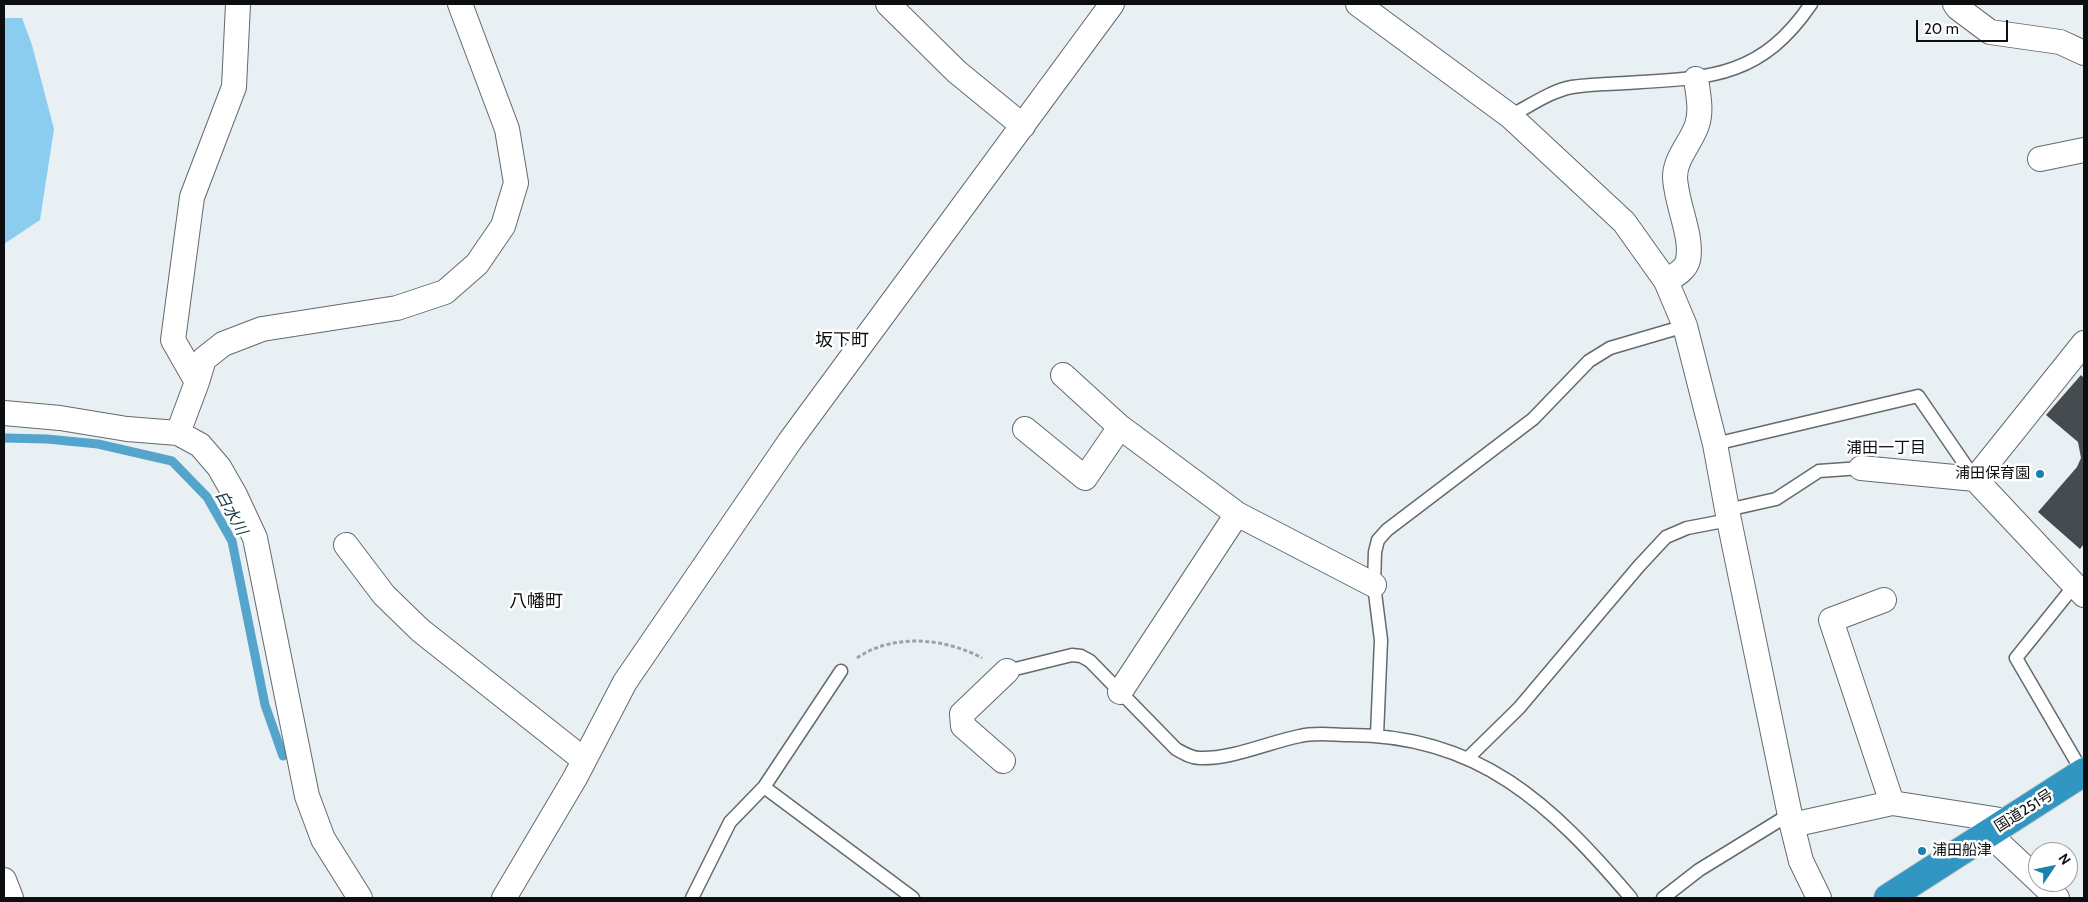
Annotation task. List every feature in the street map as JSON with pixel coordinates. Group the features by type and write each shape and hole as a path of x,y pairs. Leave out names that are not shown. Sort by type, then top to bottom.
{"highway":[{"name":"国道251号","path":"1888,898 2084,773"}],"street":[{"path":"197,382 173,340 192,197 234,87 238,4"},
{"path":"178,433 204,359 223,344 262,329 397,308 445,292 477,264 503,226 516,183 507,129 460,4"},
{"path":"888,4 957,72 1023,126"},
{"path":"504,898 584,760 625,682 779,457 1112,4"},
{"path":"1358,4 1510,116 1624,222 1666,281 1686,326 1715,444 1791,820 1801,861 1819,898"},
{"path":"1955,4 1990,32 2060,42 2084,53"},
{"path":"1666,281 1680,272 1688,263 1689,250 1675,176 1678,161 1697,125 1700,104 1696,79"},
{"path":"2040,159 2084,150"},
{"path":"1975,479 2084,343"},
{"path":"1063,375 1120,427 1237,514 1374,584"},
{"path":"4,413 60,418 127,429 178,433 200,445 219,467 235,495 255,538 307,796 323,839 360,898"},
{"path":"1025,429 1084,478 1120,427"},
{"path":"1861,468 1975,479 2079,590"},
{"path":"1120,692 1237,514"},
{"path":"346,545 384,595 420,630 584,760"},
{"path":"1884,600 1831,620 1892,803"},
{"path":"1003,762 963,726 962,714 1007,671"},
{"path":"1791,820 1892,803 1997,827 2028,867"},
{"path":"4,880 11,898"}],"lane":[{"path":"1510,116 1544,97 1570,87 1696,79 1730,71 1765,54 1795,27 1811,4"},
{"path":"1377,735 1381,640 1374,584 1375,552 1378,540 1387,530 1533,419 1589,360 1610,348 1686,326"},
{"path":"1715,444 1918,396 1975,479"},
{"path":"1468,758 1519,708 1639,566 1666,537 1687,528 1776,499 1819,471 1861,468"},
{"path":"2079,590 2016,658 2084,773"},
{"path":"1007,671 1072,655 1082,656 1090,661 1176,749 1186,755 1200,758 1243,752 1302,735 1377,735 1445,749 1468,758 1506,778 1553,814 1602,864 1631,898"},
{"path":"692,898 730,822 764,787 841,671"},
{"path":"764,787 913,898"},
{"path":"1662,898 1699,870 1791,820"}],"path":[{"path":"841,671 858,656 876,648 910,641 942,643 971,652 1007,671"}],"shaded area":[{"path":"4,18 22,18 32,45 54,129 40,220 4,244"}],"building":[{"path":"2081,375 2084,378 2084,544 2080,549 2038,512 2077,467 2081,458 2078,442 2046,415"}],"waterway":[{"name":"白水川","path":"4,438 47,439 98,444 172,461 207,497 232,541 265,705 283,756"}],"place":[{"name":"浦田保育園","path":"2040,474"},
{"name":"浦田船津","path":"1922,851"}],"district":[{"name":"坂下町","path":"842,341"},
{"name":"浦田一丁目","path":"1886,448"},
{"name":"八幡町","path":"536,602"}]}
